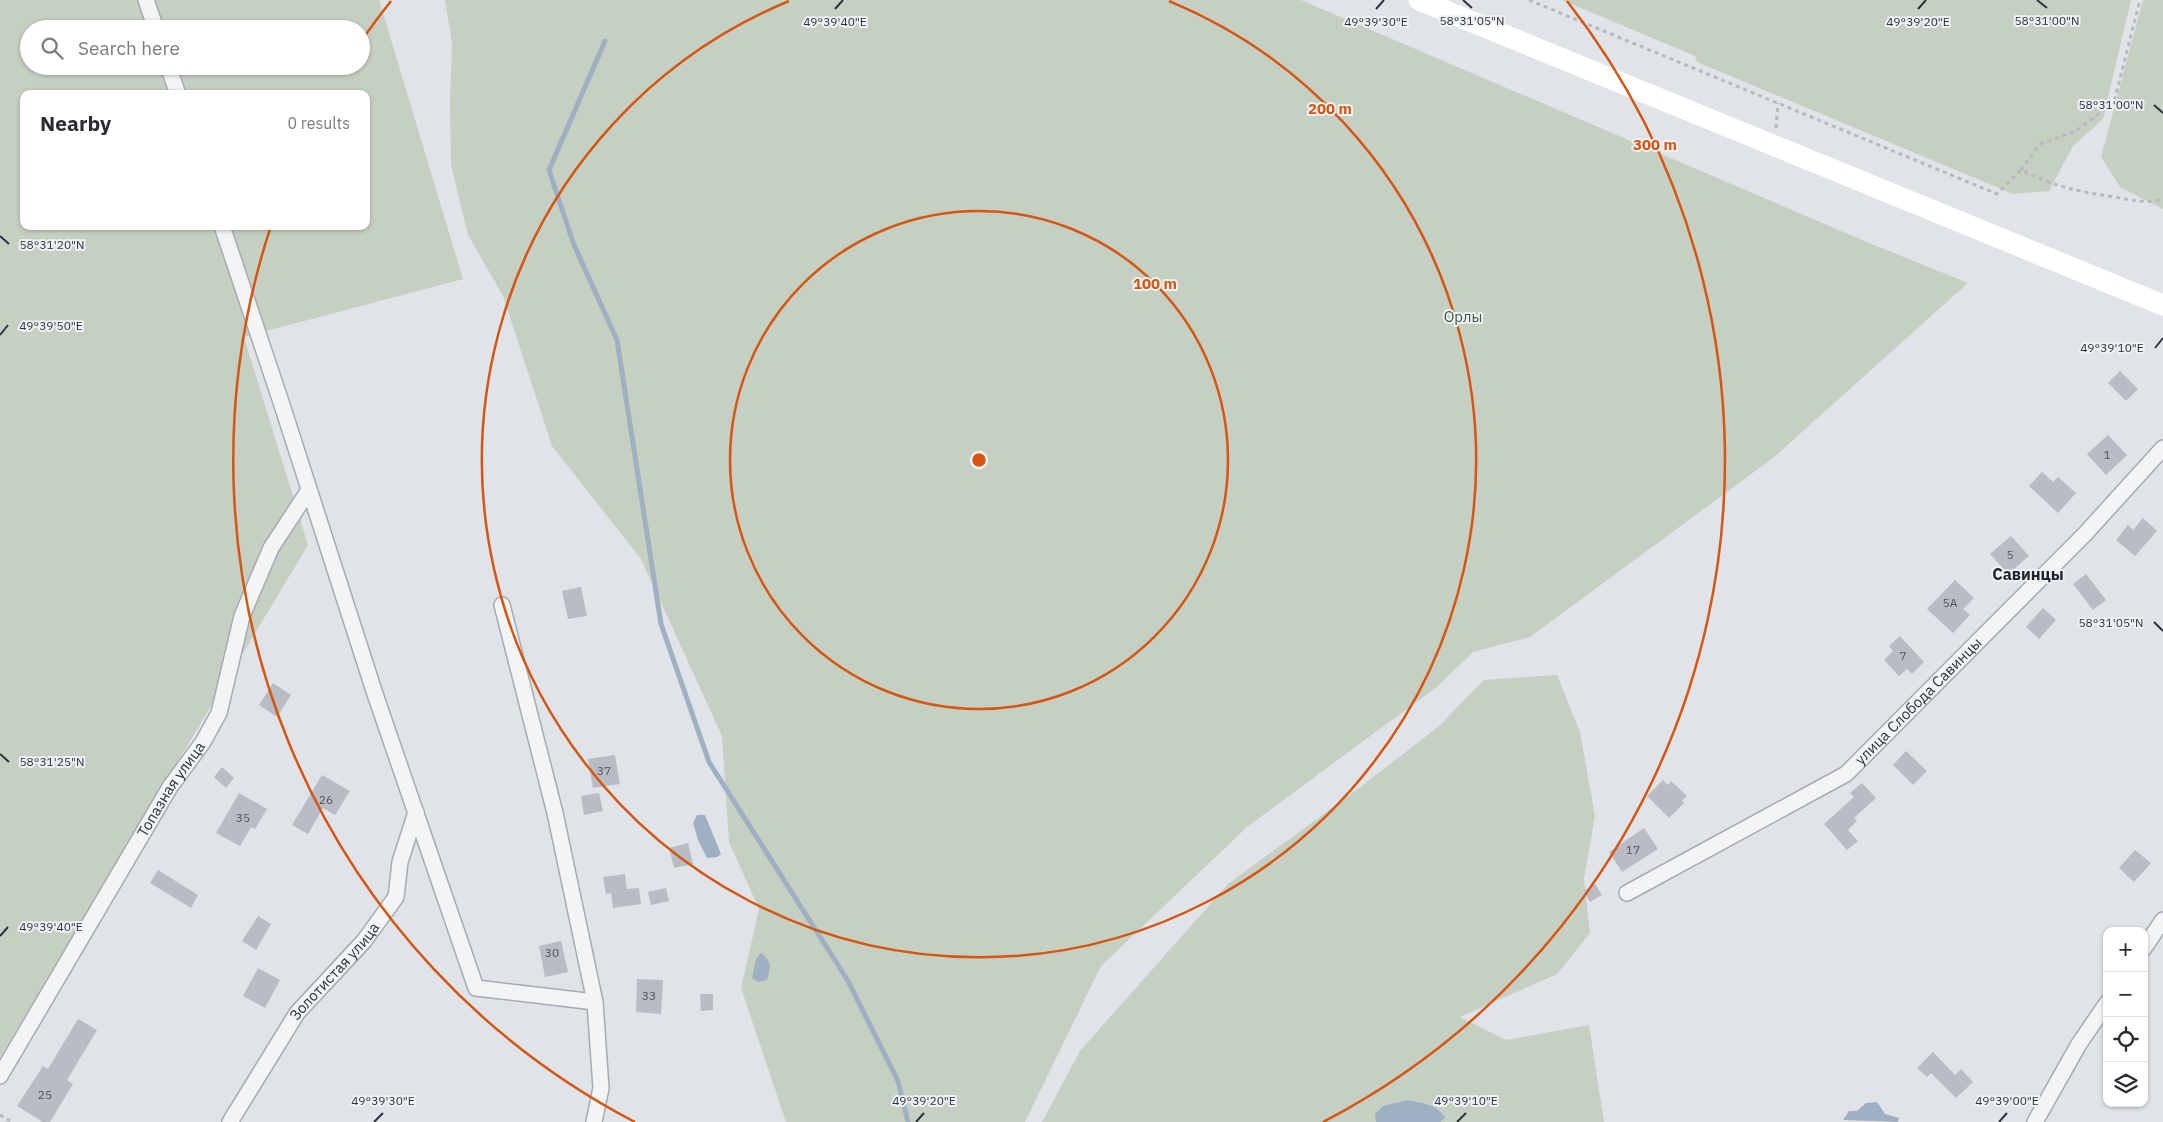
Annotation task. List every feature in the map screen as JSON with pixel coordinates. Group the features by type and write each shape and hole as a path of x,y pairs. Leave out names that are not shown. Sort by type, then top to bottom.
{"main road":[{"path":"1418,0 2163,306"}],"street":[{"path":"146,0 153,20"},
{"path":"171,75 177,90"},
{"path":"223,230 375,694 476,988 595,1002"},
{"name":"улица Слобода Савинцы","path":"1627,893 1846,774 2085,534 2163,448"},
{"name":"Топазная улица","path":"0,1076 170,787 203,742 219,713 242,616 271,548 309,490"},
{"path":"502,605 555,813 595,1002 601,1088 594,1122"},
{"name":"Золотистая улица","path":"230,1122 297,1013 364,941 396,897 400,862 416,812"},
{"path":"2148,942 2163,920"},
{"path":"2035,1122 2079,1044 2103,1009"}],"path":[{"path":"1529,0 1997,194 2022,170 2040,144 2076,131 2114,102 2140,0"},
{"path":"2022,170 2051,185 2074,191 2145,203 2163,198"},
{"path":"0,1114 12,1122"}],"green space":[{"path":"0,0 379,0 463,279 244,337 308,545 0,1057"},
{"name":"Орлы","path":"445,0 1301,0 1874,245 1968,283 1773,458 1530,637 1473,652 1438,686 1247,827 1101,966 1025,1122 786,1122 741,988 759,909 729,842 722,736 641,559 552,446 503,296 468,235 451,165 450,102 452,43"},
{"path":"1562,0 2131,0 2103,119 2073,146 2049,191 2013,194 1697,62 1695,56"},
{"path":"2143,0 2163,0 2163,209 2120,187 2101,157"},
{"path":"1557,675 1580,732 1595,816 1584,879 1590,933 1557,974 1460,1017 1506,1040 1589,1025 1604,1122 1042,1122 1080,1051 1228,884 1355,791 1438,727 1484,680"}],"water":[{"path":"697,815 705,815 721,854 717,857 707,858 698,840 693,823"},
{"path":"761,953 769,962 770,968 767,980 758,982 752,978 756,959"},
{"path":"1408,1100 1434,1107 1445,1118 1440,1122 1376,1122 1375,1114 1383,1106"},
{"path":"1877,1102 1885,1114 1899,1118 1898,1122 1843,1120 1849,1111 1857,1111 1866,1103"}],"building":[{"path":"2120,371 2138,389 2126,401 2108,383"},
{"path":"2108,435 2127,455 2106,475 2087,454"},
{"path":"2042,472 2053,482 2058,477 2076,493 2058,513 2029,486"},
{"path":"2143,518 2157,531 2135,556 2116,540 2128,525 2133,530"},
{"path":"2011,536 2029,556 2008,574 1990,554"},
{"path":"2086,574 2106,600 2093,610 2073,584"},
{"path":"1955,580 1974,598 1963,609 1970,615 1953,633 1927,609"},
{"path":"581,587 587,616 568,619 562,591"},
{"path":"2043,608 2056,620 2039,639 2026,627"},
{"path":"1900,636 1924,662 1912,674 1907,669 1899,676 1884,660 1893,651 1889,646"},
{"path":"273,683 291,695 277,717 259,705"},
{"path":"1906,751 1927,771 1913,785 1893,765"},
{"path":"615,755 620,784 593,788 588,759"},
{"path":"222,767 234,778 226,788 214,777"},
{"path":"322,775 350,791 335,815 323,808 308,834 292,825"},
{"path":"1663,780 1668,785 1671,781 1687,796 1682,801 1684,803 1669,818 1647,796"},
{"path":"1862,783 1876,798 1854,818 1857,821 1848,830 1858,841 1847,850 1824,824 1854,797 1850,793"},
{"path":"239,793 267,809 255,829 251,827 240,846 216,833"},
{"path":"599,793 603,811 584,815 581,796"},
{"path":"1644,828 1658,849 1622,872 1609,852"},
{"path":"688,843 693,864 674,868 669,848"},
{"path":"2135,850 2151,863 2134,882 2119,868"},
{"path":"158,870 198,895 191,908 150,883"},
{"path":"625,874 627,889 639,888 641,904 613,908 611,893 606,894 603,877"},
{"path":"1595,884 1602,895 1590,902 1584,891"},
{"path":"666,888 669,901 651,905 648,892"},
{"path":"258,916 271,924 256,950 242,941"},
{"path":"561,941 568,972 545,977 539,946"},
{"path":"258,968 280,980 265,1008 243,996"},
{"path":"637,979 663,980 661,1014 636,1012"},
{"path":"700,994 713,994 713,1010 701,1011"},
{"path":"78,1019 97,1030 67,1080 73,1084 50,1122 43,1122 17,1106 43,1066 48,1069"},
{"path":"1933,1052 1955,1075 1961,1069 1973,1082 1956,1098 1931,1073 1927,1077 1917,1068"}],"waterway":[{"path":"605,41 549,170 574,245 617,340 661,624 709,762 848,981 898,1081 908,1122"}],"district":[{"name":"Савинцы","path":"2028,574"}]}
